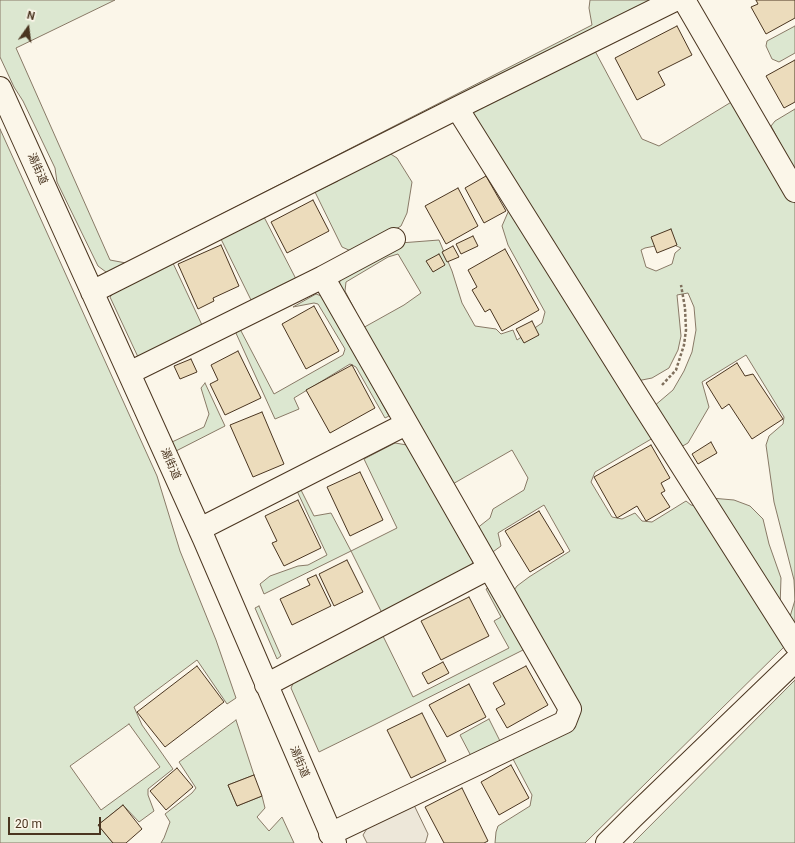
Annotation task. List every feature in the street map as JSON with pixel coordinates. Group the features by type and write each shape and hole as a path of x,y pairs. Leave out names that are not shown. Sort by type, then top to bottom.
{"street":[{"path":"92,292 675,0"},
{"path":"684,0 795,191"},
{"name":"湯街道","path":"0,88 200,529 332,838"},
{"path":"457,108 795,644"},
{"path":"129,373 322,277 394,239"},
{"path":"322,277 570,709 565,722 332,838"},
{"path":"200,529 406,424"},
{"path":"266,685 489,568"},
{"path":"607,843 632,817 795,661"}],"path":[{"path":"638,397 660,386 676,370 684,345 686,330 685,308 681,285"}],"green space":[{"path":"0,0 115,0 16,48 110,260 126,263 592,25 589,8 590,0 652,0 116,274 106,272 98,266 57,182 55,168 0,57"},
{"path":"795,26 795,53 779,62 772,59 766,46 767,41"},
{"path":"595,51 642,139 659,146 733,101 795,200 795,600 794,580 774,502 766,445 769,436 783,424 784,417 746,355 702,382 709,407 688,443 679,448 653,407 673,390 684,371 692,352 696,330 694,307 688,293 677,295 681,336 678,350 669,368 652,378 637,381 653,438 595,472 591,482 612,517 622,519 635,513 642,521 652,522 686,501 691,505 701,507 785,646 585,843 495,843 498,826 530,806 532,795 513,759 570,726 512,593 517,586 529,577 570,551 544,505 498,533 501,546 490,554 476,529 490,518 493,509 524,490 528,478 512,450 451,485 361,329 404,305 421,293 398,254 388,257 346,282 345,291 355,310 351,312 338,290 341,276 400,243 439,240 452,271 462,303 475,326 496,329 501,334 513,330 517,340 542,323 545,312 508,245 502,226 515,196 467,111","holes":["670,243 681,248 675,253 672,264 656,271 646,267 641,250"]},
{"path":"795,109 795,171 771,126 775,121"},
{"path":"0,129 157,476 180,551 216,640 236,698 227,704 197,660 134,707 142,725 173,769 148,789 148,795 154,811 139,822 123,805 98,825 113,843 0,843","holes":["129,724 160,767 101,810 70,766"]},
{"path":"389,153 397,158 412,182 407,213 401,226 384,236 351,251 342,247 315,192 338,181 341,174"},
{"path":"264,217 296,279 252,302 220,237"},
{"path":"172,261 202,325 138,357 110,297 117,289"},
{"path":"316,294 324,297 389,416 385,418 356,367 350,364 294,398 299,409 275,419 235,331 240,329 274,394 343,355 345,349 318,304 314,303 293,307"},
{"path":"205,383 225,426 176,451 172,442 204,427 209,414 201,388"},
{"path":"395,443 407,445 473,562 469,570 383,615 351,551 397,528 364,459"},
{"path":"301,490 314,516 331,513 351,551 264,594 260,584 270,576 298,566 308,565 327,555 297,491"},
{"path":"711,498 734,500 750,506 763,519 769,544 781,578 780,607"},
{"path":"491,586 525,649 319,752 291,688 296,677 382,634 413,697 509,648 494,621 501,617 486,589"},
{"path":"795,600 795,629 789,620"},
{"path":"259,606 281,656 277,659 255,608"},
{"path":"795,680 795,843 633,843"},
{"path":"489,719 500,741 471,756 460,735"},
{"path":"236,720 254,775 228,785 237,806 262,796 265,808 257,817 269,831 282,817 294,843 161,843 170,822 165,814 192,793 196,788 179,762"}],"shaded area":[{"path":"414,805 428,834 425,843 367,843 363,835 368,827"}],"building":[{"path":"756,0 795,0 795,18 766,34 751,7 758,4"},
{"path":"677,26 692,55 658,72 665,85 637,100 615,58"},
{"path":"795,60 795,102 784,108 766,76"},
{"path":"486,176 506,211 484,223 465,188"},
{"path":"458,188 478,226 446,244 425,206"},
{"path":"313,200 329,231 287,253 271,222"},
{"path":"671,229 677,245 657,253 651,237"},
{"path":"473,236 478,246 461,254 456,244"},
{"path":"221,245 239,286 213,298 214,301 198,309 178,264"},
{"path":"453,246 459,257 447,262 442,252"},
{"path":"505,249 539,310 502,331 490,309 485,312 472,290 477,287 468,270"},
{"path":"439,254 445,265 433,272 426,261"},
{"path":"314,306 339,351 306,369 282,324"},
{"path":"532,321 539,335 524,343 516,329"},
{"path":"238,351 261,398 225,415 210,384 218,380 211,365"},
{"path":"191,359 197,372 180,379 174,366"},
{"path":"737,363 745,376 753,374 783,419 752,439 729,404 722,409 706,383"},
{"path":"352,365 375,408 330,433 306,390"},
{"path":"262,412 284,464 253,477 230,425"},
{"path":"711,442 717,453 698,464 692,454"},
{"path":"651,445 670,478 661,483 665,491 661,493 670,507 646,521 637,506 617,518 594,477"},
{"path":"360,472 383,520 350,536 327,487"},
{"path":"298,500 321,548 284,566 272,543 277,541 265,516"},
{"path":"539,511 564,552 530,572 505,531"},
{"path":"347,560 363,592 334,606 319,574"},
{"path":"316,575 331,606 292,625 280,599 310,585 307,579"},
{"path":"469,597 489,636 441,660 421,621"},
{"path":"443,662 449,673 428,684 422,673"},
{"path":"197,666 224,702 165,747 137,712"},
{"path":"526,666 548,705 507,728 496,709 505,704 493,683"},
{"path":"469,684 486,717 447,737 429,705"},
{"path":"422,713 446,761 411,778 387,730"},
{"path":"511,765 529,798 499,815 481,782"},
{"path":"177,768 193,787 166,810 150,791"},
{"path":"254,775 262,796 237,806 228,785"},
{"path":"462,788 488,841 484,843 444,843 425,807"},
{"path":"123,805 142,829 126,843 113,843 98,825"}]}
